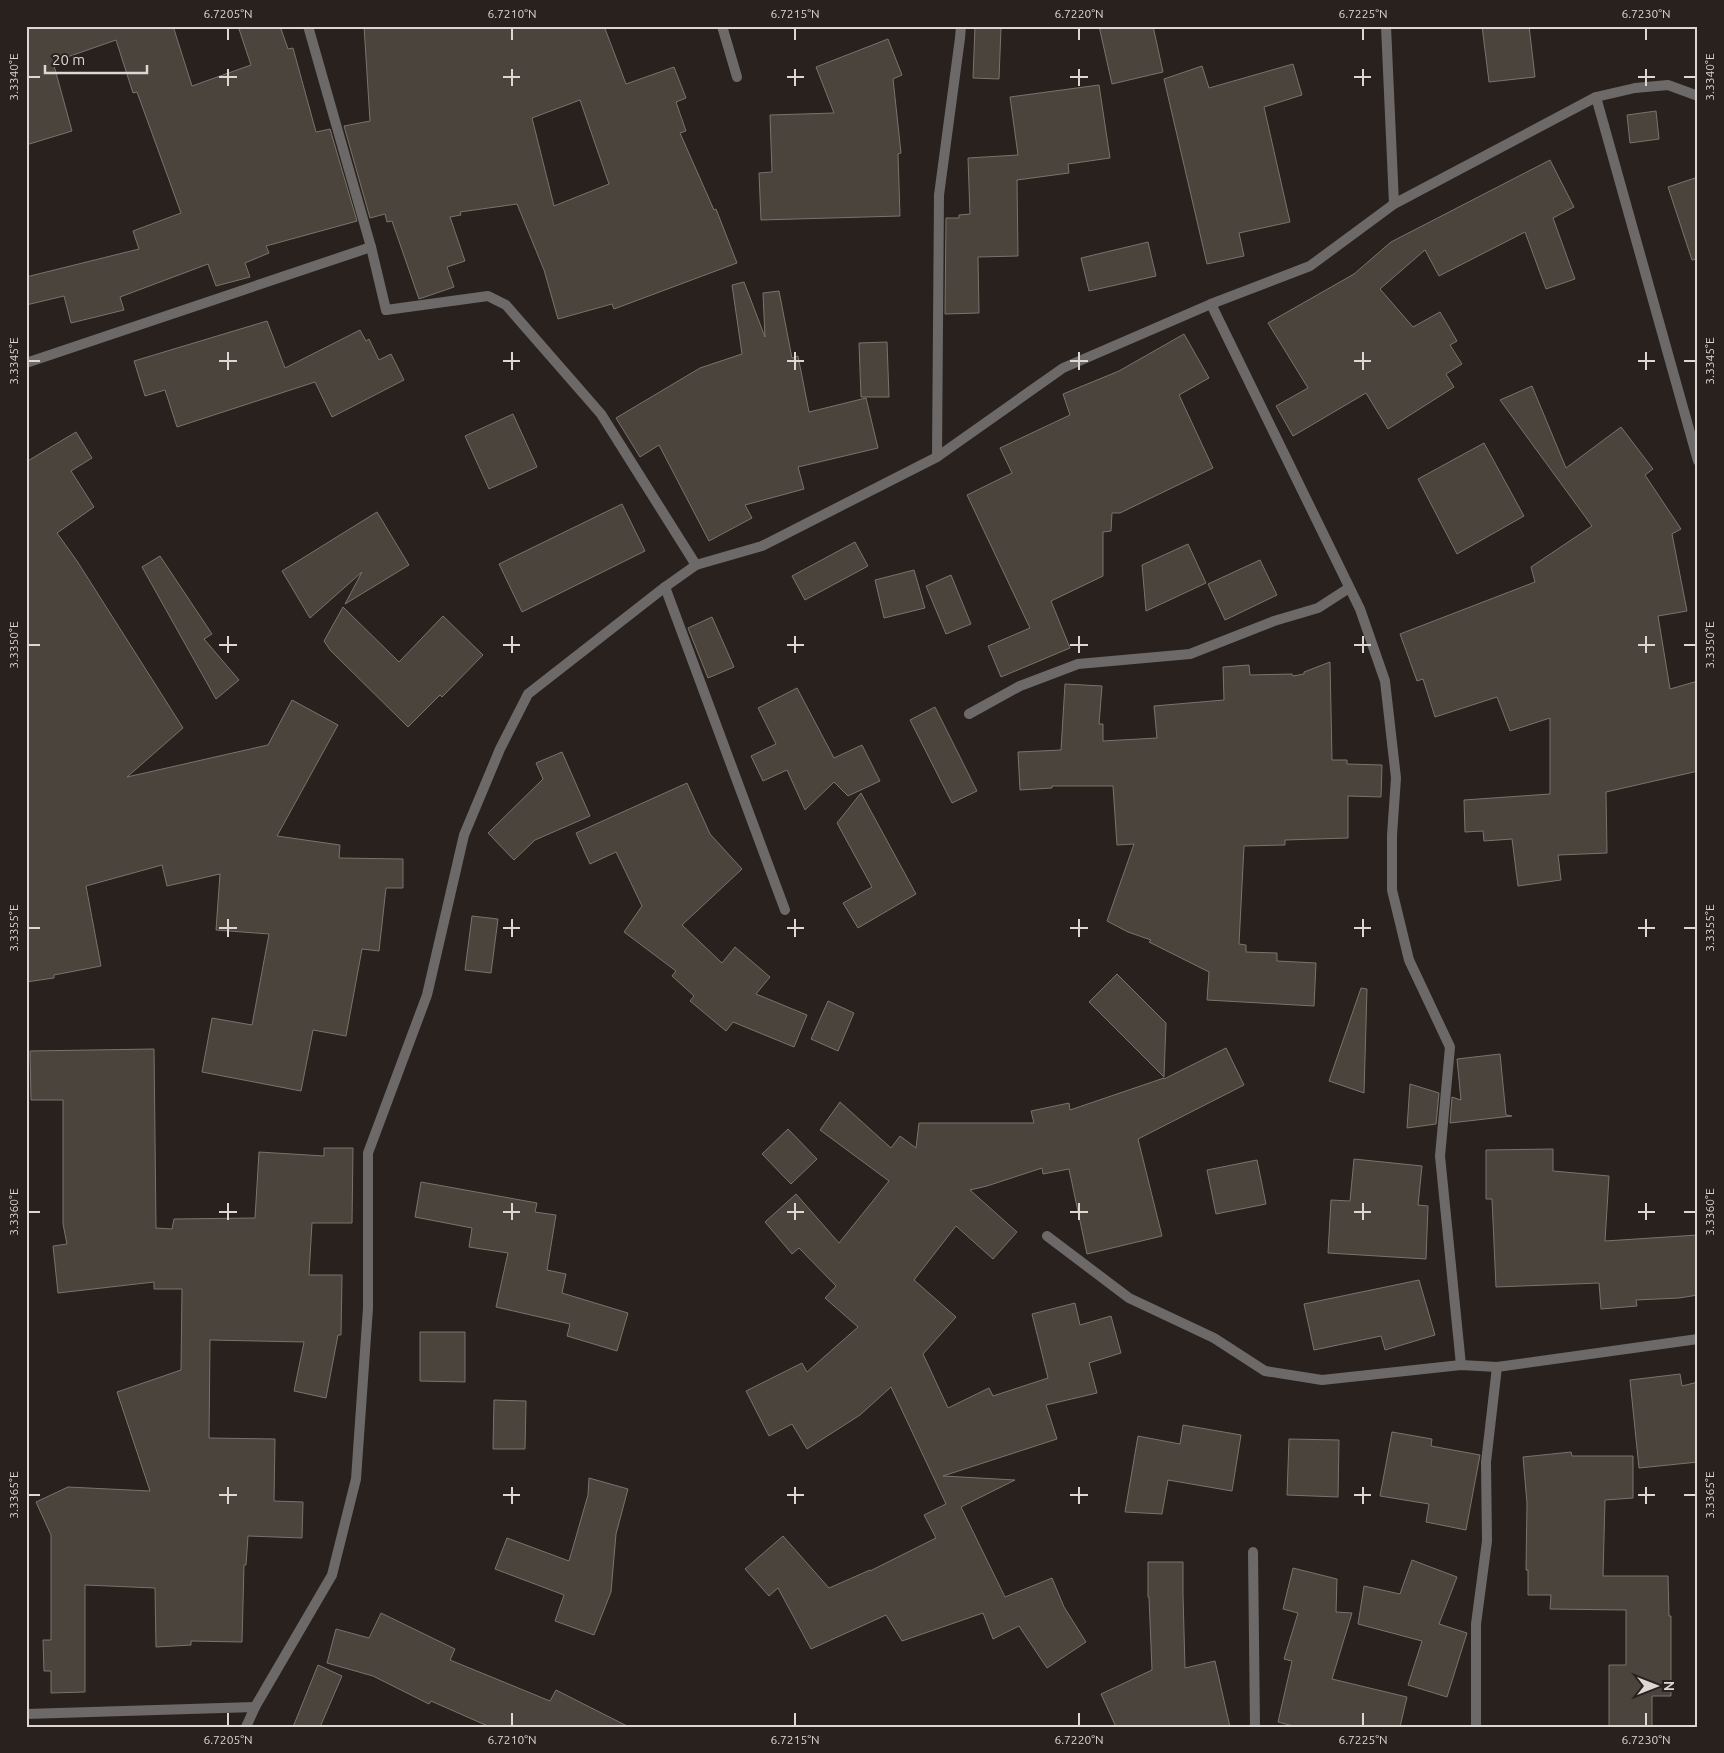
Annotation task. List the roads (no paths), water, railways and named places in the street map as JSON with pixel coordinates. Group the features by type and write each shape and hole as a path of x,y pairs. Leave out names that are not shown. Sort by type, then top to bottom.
{"street":[{"path":"308,26 371,248 386,310 488,296 506,305 601,414 696,565"},
{"path":"722,26 737,77"},
{"path":"936,457 939,195 961,26"},
{"path":"1386,26 1394,204"},
{"path":"246,1727 255,1707 332,1575 356,1479 368,1308 368,1153 427,995 464,835 500,749 528,694 696,565 762,546 936,457 1062,368 1211,304 1310,266 1394,204 1596,97 1635,88 1668,85 1698,96"},
{"path":"1596,97 1698,461"},
{"path":"26,363 371,248"},
{"path":"1211,304 1360,609 1385,681 1396,778 1392,835 1392,890 1409,960 1450,1047 1440,1156 1461,1365"},
{"path":"665,587 784,910"},
{"path":"969,714 1020,686 1078,664 1190,654 1274,621 1318,608 1349,588"},
{"path":"1047,1236 1129,1298 1214,1338 1265,1371 1322,1380 1461,1365 1497,1367 1698,1339"},
{"path":"1476,1727 1476,1624 1488,1541 1486,1462 1497,1367"},
{"path":"1253,1552 1255,1727"},
{"path":"26,1714 255,1707"}]}
